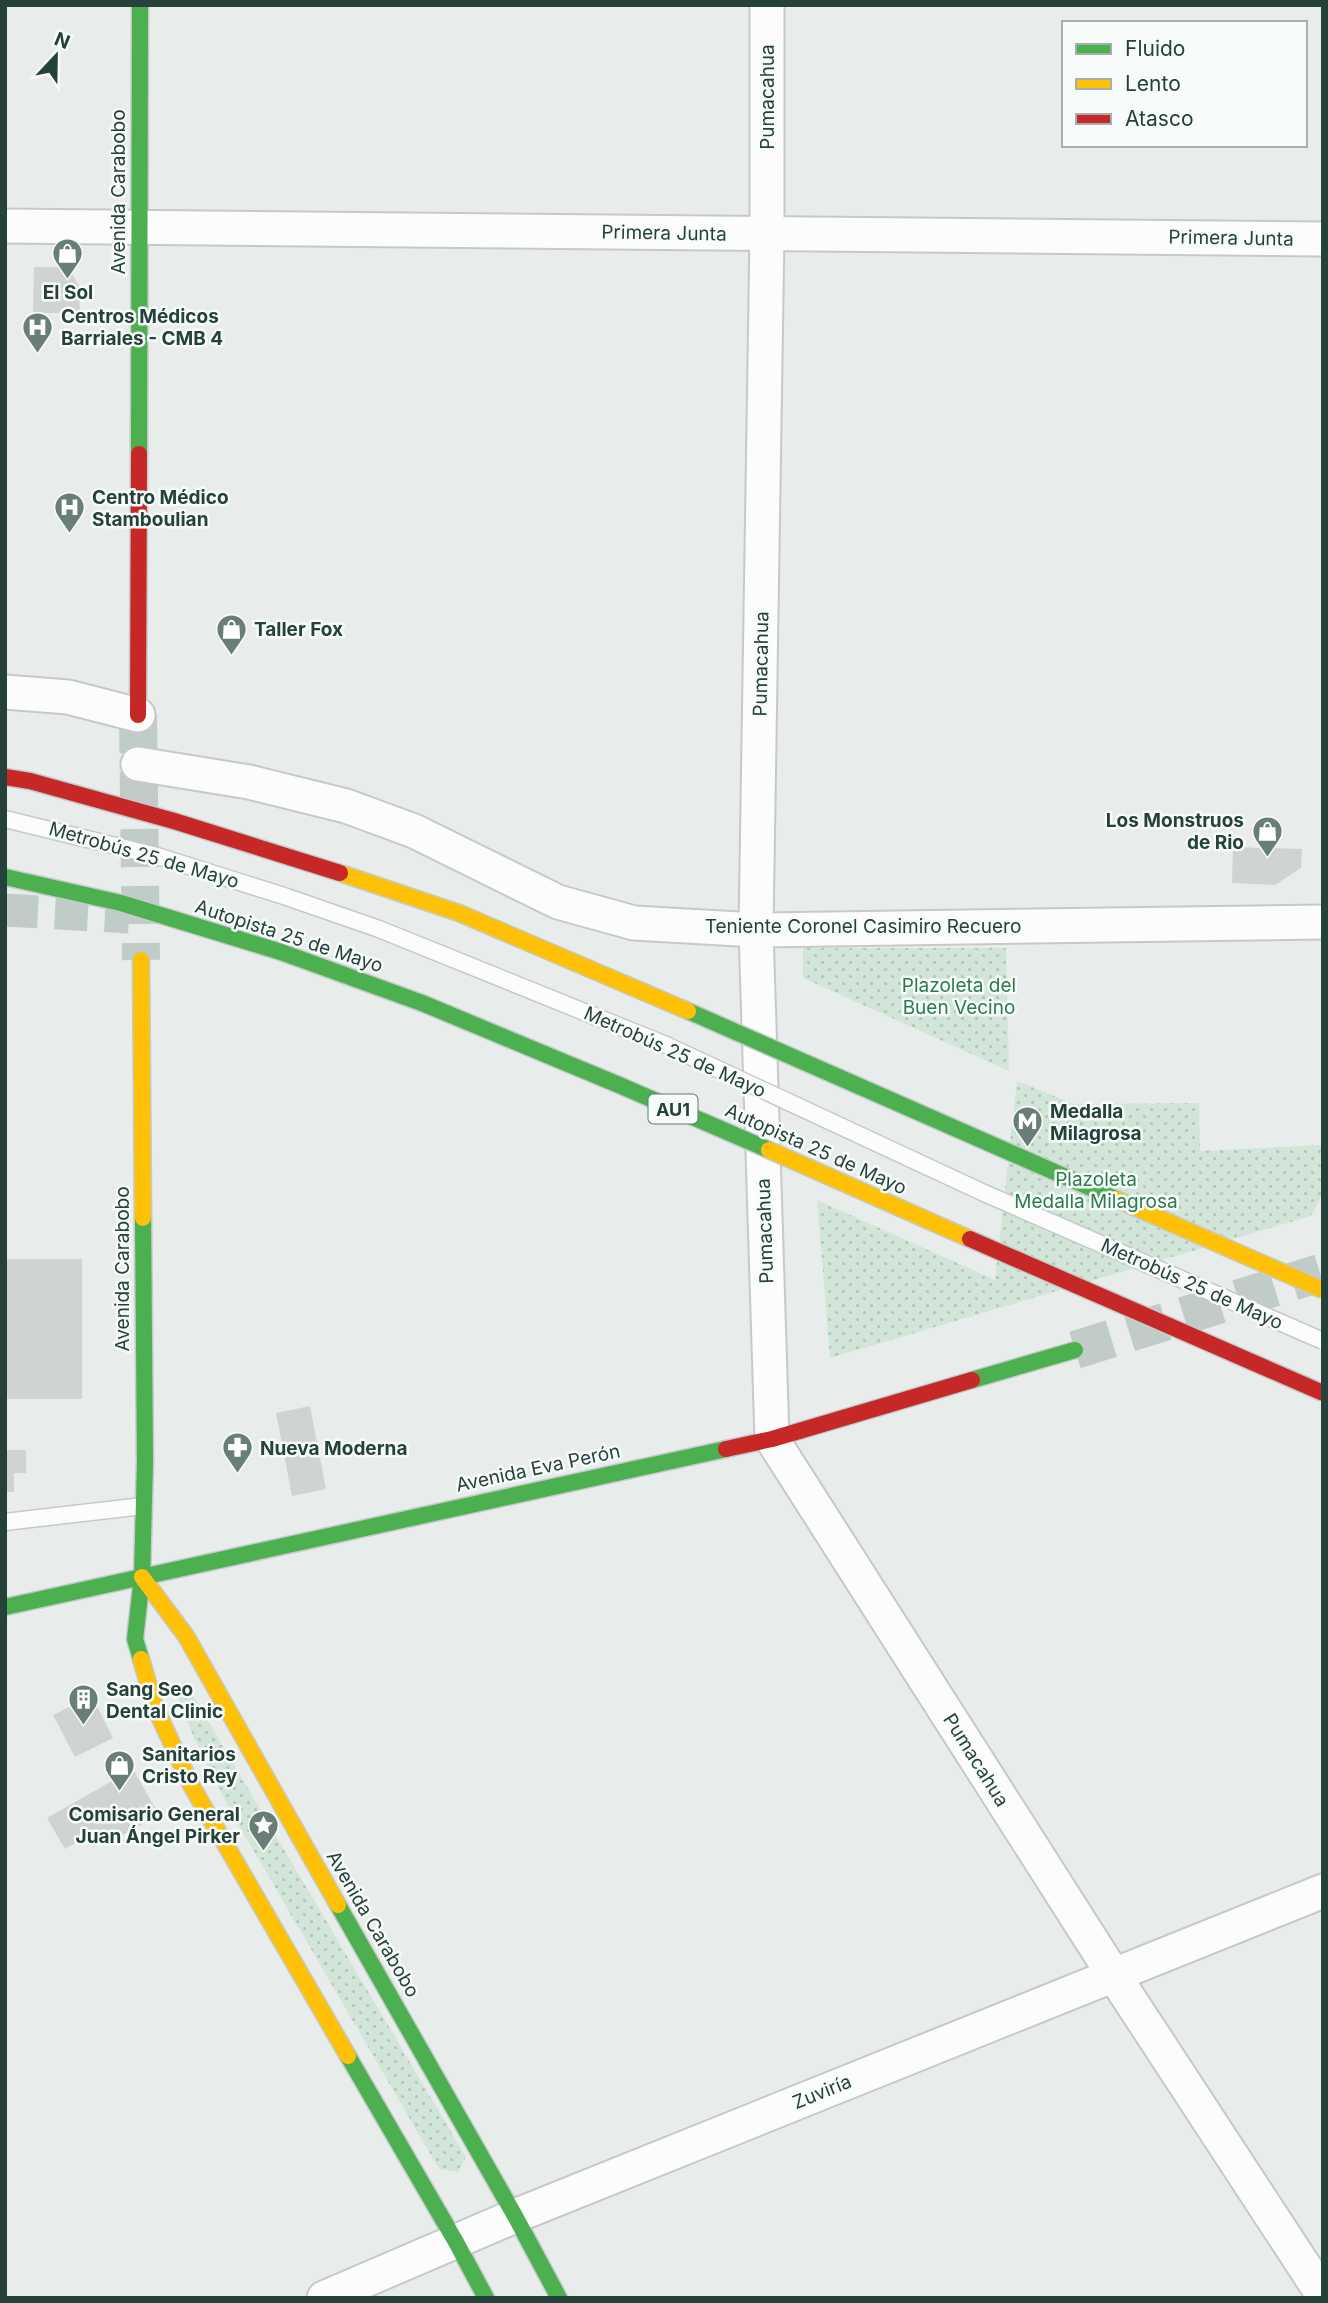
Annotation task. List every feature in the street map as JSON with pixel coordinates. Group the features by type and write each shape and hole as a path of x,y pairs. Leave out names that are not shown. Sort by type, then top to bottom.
{"main road":[{"name":"Avenida Carabobo","path":"138,715 140,5"},
{"path":"5,777 30,781 174,821 306,861 459,913 866,1088 1323,1290"},
{"name":"Autopista 25 de Mayo","path":"5,877 121,903 281,952 422,1003 631,1091 1323,1393"},
{"name":"Avenida Carabobo","path":"141,960 144,1506 142,1577 135,1639 155,1707 191,1785 486,2298"},
{"name":"Avenida Eva Perón","path":"5,1606 772,1439 1075,1350"},
{"name":"Avenida Carabobo","path":"142,1577 186,1636 559,2298"}],"street":[{"name":"Pumacahua","path":"767,5 767,234 756,930 772,1439 1112,1975 1323,2295"},
{"name":"Primera Junta","path":"5,226 1323,239"},
{"path":"5,692 68,697 138,715"},
{"name":"Teniente Coronel Casimiro Recuero","path":"138,764 249,782 346,806 414,831 558,902 634,923 756,930 1323,922"},
{"name":"Zuviría","path":"324,2298 515,2216 1323,1891"}],"lane":[{"name":"Metrobús 25 de Mayo","path":"5,819 157,856 379,929 666,1045 984,1193 1323,1341"},
{"path":"5,1522 144,1506"}],"green space":[{"name":"Plazoleta del Buen Vecino","path":"803,948 1006,948 1009,1071 803,978"},
{"name":"Plazoleta Medalla Milagrosa","path":"1017,1081 1074,1104 1199,1103 1200,1151 1321,1145 1323,1193 1311,1216 830,1358 817,1200 995,1280"},
{"path":"185,1682 466,2157 458,2172 439,2169 230,1810 194,1738 174,1688"}],"building":[{"path":"34,267 67,267 79,285 80,313 33,313"},
{"name":"Los Monstruos de Rio","path":"1233,847 1302,849 1301,868 1275,885 1232,883"},
{"path":"5,1259 82,1259 82,1399 5,1399"},
{"path":"310,1406 326,1489 292,1496 276,1413"},
{"path":"5,1450 26,1450 26,1473 14,1473 14,1492 5,1492"},
{"name":"Sang Seo Dental Clinic","path":"92,1696 113,1738 75,1757 53,1715"},
{"name":"Sanitarios Cristo Rey","path":"133,1769 159,1815 106,1844 99,1830 65,1849 47,1818"}],"tunnel":[{"path":"138,715 141,960"},
{"path":"5,910 129,917"},
{"path":"1075,1350 1320,1273"}],"traffic: fast":[{"path":"139,454 140,5"},
{"path":"5,877 121,903 281,952 422,1003 769,1150"},
{"path":"688,1011 1116,1199"},
{"path":"141,1659 135,1639 142,1577 145,1462 143,1218"},
{"path":"972,1380 1075,1350"},
{"path":"5,1607 726,1449"},
{"path":"338,1905 559,2298"},
{"path":"348,2056 486,2298"}],"traffic: slow":[{"path":"340,873 459,913 688,1011"},
{"path":"141,960 143,1218"},
{"path":"769,1150 970,1239"},
{"path":"1116,1199 1323,1290"},
{"path":"142,1577 186,1636 338,1905"},
{"path":"141,1659 155,1707 191,1785 348,2056"}],"traffic: jam":[{"path":"138,715 139,454"},
{"path":"5,777 30,781 174,821 340,873"},
{"path":"970,1239 1323,1393"},
{"path":"726,1449 772,1439 972,1380"}],"place":[{"name":"El Sol","path":"68,280"},
{"name":"Centros Médicos Barriales - CMB 4","path":"38,354"},
{"name":"Centro Médico Stamboulian","path":"69,535"},
{"name":"Taller Fox","path":"231,656"},
{"name":"Los Monstruos de Rio","path":"1267,858"},
{"name":"Medalla Milagrosa","path":"1027,1149"},
{"name":"Nueva Moderna","path":"237,1475"},
{"name":"Sang Seo Dental Clinic","path":"83,1727"},
{"name":"Sanitarios Cristo Rey","path":"119,1792"},
{"name":"Comisario General Juan Ángel Pirker","path":"263,1852"}]}
